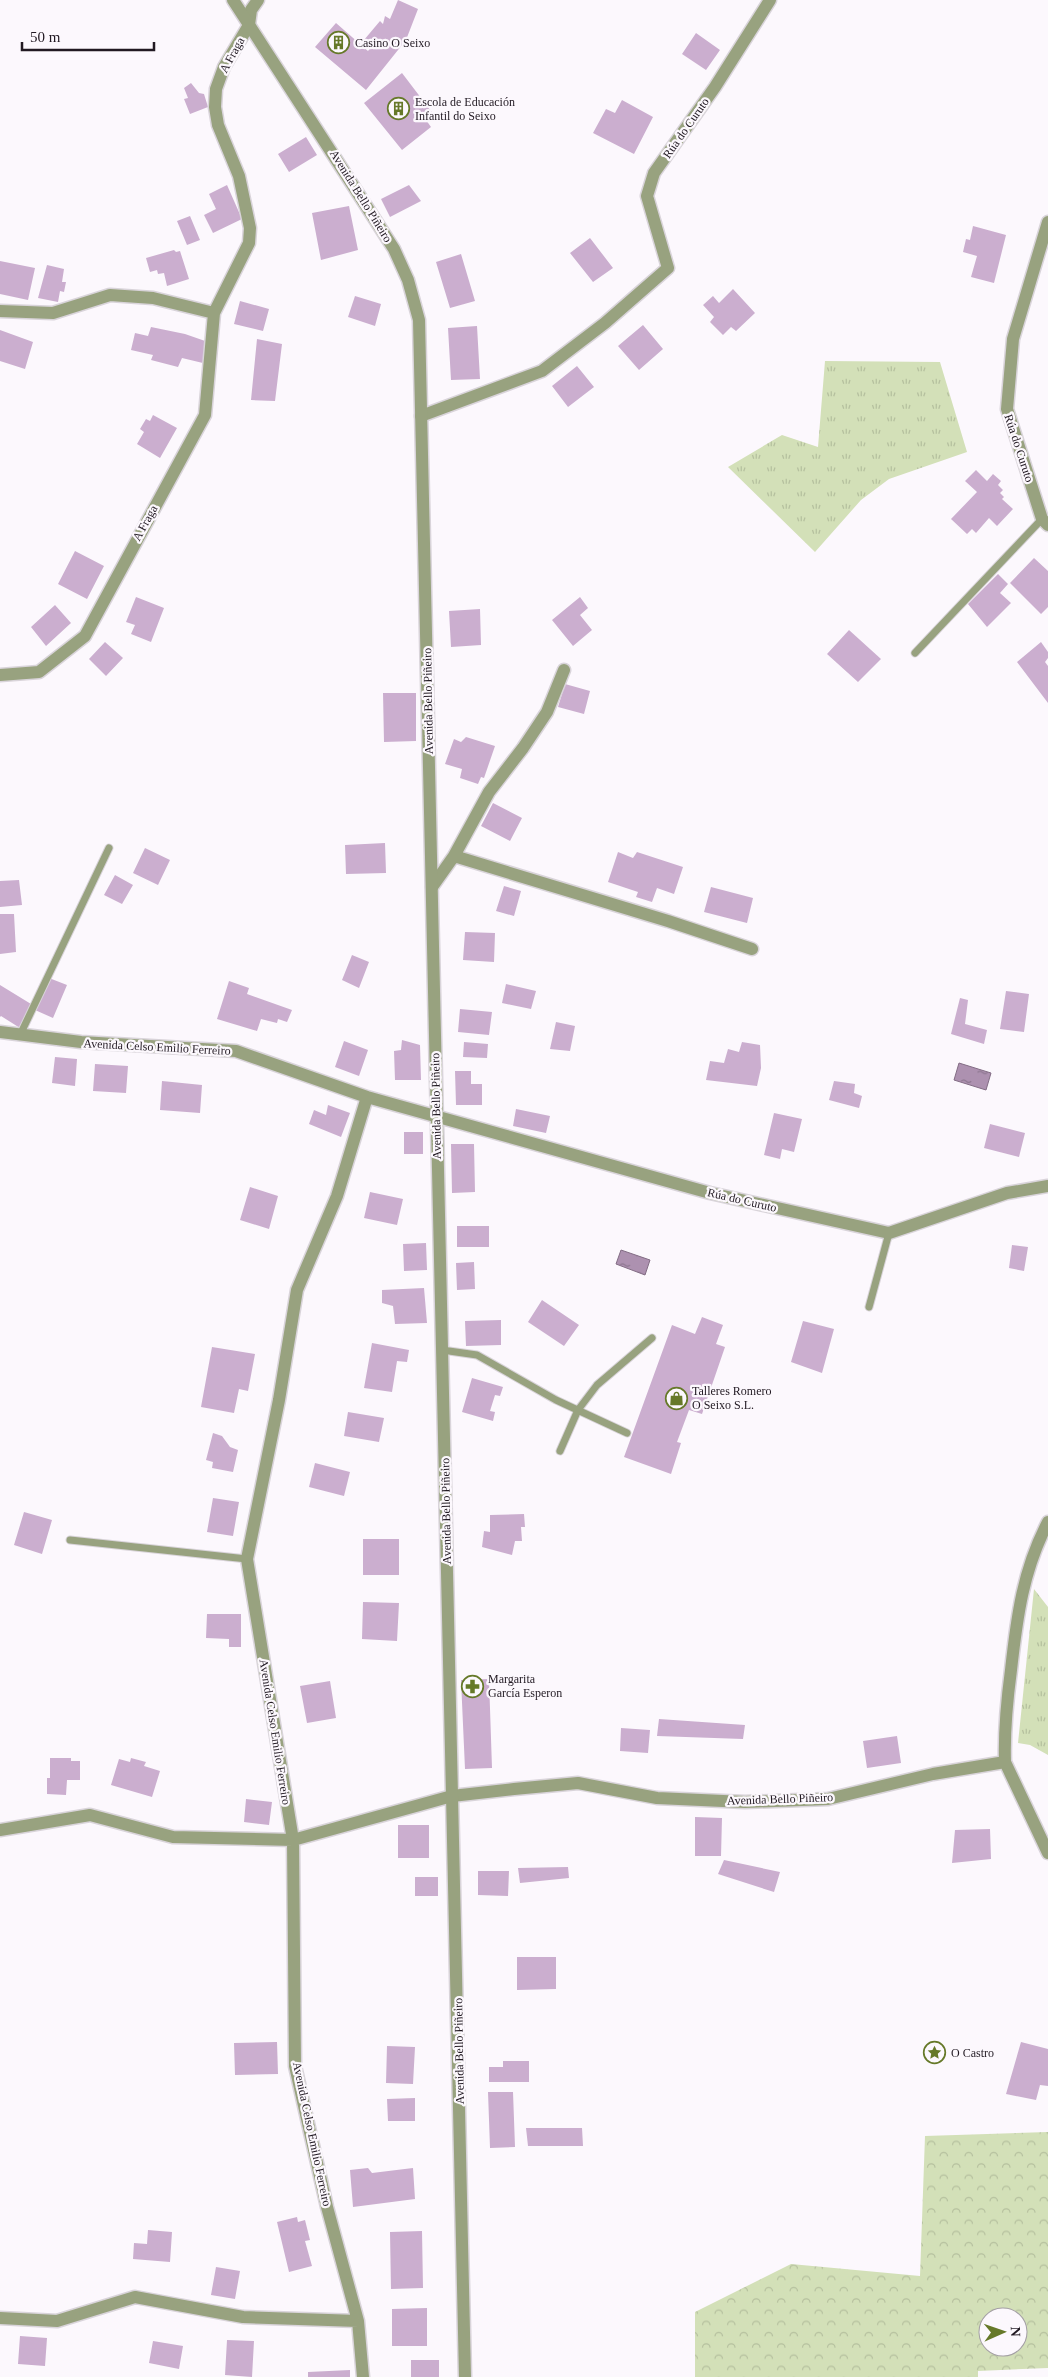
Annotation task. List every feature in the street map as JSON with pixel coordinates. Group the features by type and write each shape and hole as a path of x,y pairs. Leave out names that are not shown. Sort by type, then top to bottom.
{"street":[{"name":"Avenida Bello Piñeiro","path":"233,0 394,249 408,280 419,320 465,2377"},
{"name":"A Fraga","path":"0,675 39,672 85,636 205,415 214,313 249,243 250,228 239,176 224,142 215,107 216,89 224,67 249,25 251,10 258,0"},
{"name":"Rúa do Curuto","path":"422,416 542,371 605,323 668,268 647,196 654,173 715,87 770,0"},
{"name":"Rúa do Curuto","path":"1045,522 1007,409 1013,339 1048,222"},
{"path":"0,311 53,313 110,295 153,298 214,313"},
{"path":"432,887 454,856 489,792 523,748 547,712 564,670"},
{"path":"454,856 668,920 752,949"},
{"name":"Avenida Celso Emilio Ferreiro","path":"0,1032 80,1042 236,1051 366,1097 436,1116"},
{"name":"Avenida Celso Emilio Ferreiro","path":"363,2377 358,2321 328,2207 296,2066 293,1840 246,1559 279,1400 297,1290 337,1196 366,1097"},
{"name":"Rúa do Curuto","path":"436,1116 710,1193 889,1233"},
{"path":"889,1233 1007,1193 1048,1186"},
{"path":"1048,1522 1035,1546 1022,1587 1008,1693 1005,1762 1048,1854"},
{"name":"Avenida Bello Piñeiro","path":"452,1796 578,1783 657,1798 745,1802 828,1799 933,1774 1005,1762"},
{"path":"0,1830 90,1815 173,1837 293,1840 452,1796"},
{"path":"0,2318 57,2321 135,2297 243,2316 358,2321"}],"lane":[{"path":"915,653 1045,522"},
{"path":"20,1035 109,848"},
{"path":"869,1307 889,1233"},
{"path":"560,1451 578,1410 597,1385 652,1338"},
{"path":"442,1350 477,1355 578,1410 627,1433"},
{"path":"70,1540 246,1559"}],"green space":[{"path":"825,361 940,362 967,452 889,479 861,500 815,552 728,467 782,435 818,447"},
{"path":"1034,1589 1048,1607 1048,1755 1030,1745 1018,1743"},
{"path":"1048,2132 1048,2368 978,2371 978,2377 695,2377 695,2312 791,2264 920,2276 925,2136"}],"water":[{"path":"959,1063 991,1073 986,1090 954,1080"},
{"path":"621,1250 650,1260 645,1275 616,1264"}],"building":[{"name":"Casino O Seixo","path":"398,0 418,9 406,40 366,90 315,47 336,23 368,51 372,46 364,40 380,21 383,24 385,16 390,19"},
{"path":"696,33 720,50 706,70 682,54"},
{"name":"Escola de Educación Infantil do Seixo","path":"402,73 434,115 426,120 431,127 402,150 364,103"},
{"path":"191,83 199,93 204,94 208,107 190,114 184,99 188,98 184,88"},
{"path":"622,100 653,117 634,154 593,133 606,109 615,113"},
{"path":"306,137 317,155 289,172 278,154"},
{"path":"227,185 242,219 213,233 204,215 216,209 209,194"},
{"path":"409,185 421,201 390,217 381,199"},
{"path":"349,206 358,250 321,260 312,213"},
{"path":"190,216 200,240 187,245 177,221"},
{"path":"973,226 1006,235 994,283 971,277 977,256 963,252 966,239 970,240"},
{"path":"590,238 613,268 593,282 570,253"},
{"path":"174,250 176,252 180,251 189,279 167,286 164,273 158,274 157,270 150,272 146,258"},
{"path":"461,254 475,301 450,308 436,262"},
{"path":"0,261 35,268 28,300 0,294"},
{"path":"47,265 64,269 62,282 66,282 64,292 60,291 58,302 38,298"},
{"path":"733,289 755,313 736,331 731,327 723,335 710,322 714,317 703,305 713,296 719,303"},
{"path":"355,296 381,304 375,326 348,317"},
{"path":"240,301 269,309 263,331 234,324"},
{"path":"643,325 663,349 639,370 618,346"},
{"path":"477,326 480,379 451,380 448,328"},
{"path":"151,327 185,334 208,342 207,364 182,358 178,367 151,360 153,355 131,350 135,333 148,336"},
{"path":"0,330 33,342 25,369 0,361"},
{"path":"257,339 282,344 275,401 251,400"},
{"path":"577,366 594,387 568,407 552,386"},
{"path":"153,415 177,428 160,458 137,444 144,432 140,429 146,419 150,421"},
{"path":"976,470 987,481 993,474 1001,481 998,485 1003,490 1000,493 1004,497 1002,499 1013,509 997,526 989,518 976,533 972,529 967,534 951,519 977,492 965,481"},
{"path":"75,551 104,566 87,599 58,584"},
{"path":"1034,558 1048,571 1048,607 1041,614 1010,583"},
{"path":"998,574 1008,584 1000,593 1011,603 987,627 968,604"},
{"path":"136,597 164,608 151,642 131,634 135,625 126,622"},
{"path":"580,597 588,608 580,615 592,630 573,646 552,620"},
{"path":"55,605 71,623 46,646 31,627"},
{"path":"480,609 481,645 451,647 449,611"},
{"path":"849,630 881,659 858,682 827,654"},
{"path":"105,642 123,658 106,676 89,659"},
{"path":"1041,642 1048,652 1048,658 1045,662 1048,666 1048,703 1017,662"},
{"path":"565,684 590,691 584,714 558,707"},
{"path":"383,693 416,693 416,741 384,742"},
{"path":"466,737 495,746 484,778 481,777 478,784 460,778 462,769 445,764 454,739 461,742"},
{"path":"493,803 522,818 510,841 481,826"},
{"path":"385,843 386,873 346,874 345,845"},
{"path":"145,848 170,860 158,885 133,873"},
{"path":"618,852 633,858 637,852 683,867 674,894 657,888 652,902 636,897 638,892 608,882"},
{"path":"115,875 133,885 122,904 104,895"},
{"path":"19,880 22,905 0,907 0,881"},
{"path":"504,886 521,891 514,916 496,911"},
{"path":"711,887 753,898 747,923 704,912"},
{"path":"0,914 14,914 16,952 0,954"},
{"path":"465,932 495,933 494,962 463,960"},
{"path":"352,955 369,962 359,988 342,980"},
{"path":"49,978 67,985 53,1018 35,1010"},
{"path":"229,981 249,988 247,994 292,1010 287,1022 278,1019 277,1023 261,1019 257,1031 217,1019"},
{"path":"506,984 536,991 531,1009 502,1003"},
{"path":"0,985 31,1004 20,1028 0,1017"},
{"path":"1006,991 1029,994 1024,1032 1000,1029"},
{"path":"960,998 968,1000 965,1024 987,1030 984,1044 951,1034"},
{"path":"460,1009 492,1012 489,1035 458,1032"},
{"path":"556,1022 575,1026 570,1051 550,1049"},
{"path":"402,1040 420,1045 421,1080 395,1080 394,1051 401,1050"},
{"path":"344,1041 368,1050 359,1076 335,1067"},
{"path":"464,1042 488,1044 487,1058 463,1057"},
{"path":"742,1042 760,1045 761,1068 757,1086 706,1080 710,1061 724,1063 728,1049 739,1052"},
{"path":"55,1057 77,1059 75,1086 52,1083"},
{"path":"95,1064 128,1066 126,1093 93,1091"},
{"path":"455,1071 471,1071 471,1084 482,1084 482,1105 456,1105"},
{"path":"162,1081 202,1085 200,1113 160,1110"},
{"path":"834,1081 855,1084 854,1093 862,1096 859,1108 829,1100"},
{"path":"328,1105 350,1113 341,1137 309,1124 314,1110 326,1115"},
{"path":"516,1109 550,1116 546,1133 513,1126"},
{"path":"774,1113 802,1119 794,1152 782,1149 780,1159 764,1155"},
{"path":"990,1124 1025,1133 1019,1157 984,1148"},
{"path":"404,1132 423,1132 423,1154 404,1154"},
{"path":"451,1144 474,1144 475,1192 452,1193"},
{"path":"250,1187 278,1196 269,1229 240,1220"},
{"path":"370,1192 403,1199 397,1225 364,1218"},
{"path":"457,1226 489,1226 489,1247 457,1247"},
{"path":"426,1243 427,1270 404,1271 403,1244"},
{"path":"1012,1245 1028,1247 1024,1271 1009,1268"},
{"path":"474,1262 475,1289 457,1290 456,1263"},
{"path":"424,1288 427,1323 395,1324 393,1306 382,1303 382,1290"},
{"path":"542,1300 579,1325 564,1346 528,1322"},
{"name":"Talleres Romero O Seixo S.L.","path":"702,1317 723,1325 716,1344 725,1347 702,1414 689,1410 677,1442 681,1443 671,1474 624,1457 672,1325 695,1334"},
{"path":"501,1320 501,1345 466,1346 465,1321"},
{"path":"803,1321 834,1329 822,1373 791,1362"},
{"path":"372,1343 409,1350 407,1362 397,1361 392,1392 364,1388"},
{"path":"212,1347 255,1354 248,1391 239,1389 234,1413 201,1407"},
{"path":"472,1378 503,1387 500,1396 495,1395 490,1411 495,1412 493,1421 462,1412"},
{"path":"348,1412 384,1418 379,1442 344,1436"},
{"path":"213,1433 222,1436 230,1447 238,1450 233,1472 212,1468 213,1462 206,1460"},
{"path":"315,1463 350,1472 344,1496 309,1487"},
{"path":"213,1498 239,1502 233,1536 207,1532"},
{"path":"24,1512 52,1520 42,1554 14,1545"},
{"path":"524,1514 525,1527 521,1527 522,1541 515,1541 512,1555 482,1547 484,1531 490,1532 490,1515"},
{"path":"363,1539 399,1539 399,1575 363,1575"},
{"path":"363,1602 399,1603 397,1641 362,1639"},
{"path":"207,1614 241,1614 241,1647 229,1647 229,1639 206,1638"},
{"path":"489,1679 492,1768 465,1769 461,1680"},
{"path":"330,1681 336,1718 307,1723 300,1686"},
{"path":"659,1719 745,1725 743,1739 657,1736"},
{"path":"621,1728 650,1730 648,1753 620,1751"},
{"path":"897,1736 901,1763 867,1768 863,1741"},
{"path":"50,1758 71,1758 71,1761 80,1761 80,1780 67,1780 66,1795 47,1794 47,1778 50,1778"},
{"path":"131,1758 146,1762 144,1766 160,1771 152,1797 111,1785 119,1759 130,1762"},
{"path":"246,1799 272,1802 269,1825 244,1822"},
{"path":"695,1817 722,1818 721,1856 695,1856"},
{"path":"398,1825 429,1825 429,1858 398,1858"},
{"path":"990,1829 991,1859 952,1863 955,1830"},
{"path":"724,1860 780,1872 774,1892 718,1874"},
{"path":"568,1867 569,1878 520,1883 518,1868"},
{"path":"478,1871 509,1871 508,1896 478,1895"},
{"path":"415,1877 438,1877 438,1896 415,1896"},
{"path":"517,1957 556,1957 556,1989 517,1990"},
{"path":"277,2042 278,2074 235,2075 234,2043"},
{"path":"1021,2042 1048,2049 1048,2086 1040,2085 1036,2100 1006,2094"},
{"path":"387,2046 415,2047 413,2084 386,2083"},
{"path":"503,2061 529,2061 529,2082 489,2082 489,2067 503,2067"},
{"path":"488,2092 513,2092 515,2147 490,2148"},
{"path":"415,2098 415,2121 388,2121 387,2099"},
{"path":"526,2128 582,2128 583,2146 528,2146"},
{"path":"368,2168 372,2173 413,2168 415,2199 353,2207 350,2170"},
{"path":"297,2217 298,2222 305,2220 310,2240 305,2241 312,2266 289,2272 277,2222"},
{"path":"148,2230 172,2232 170,2262 133,2259 134,2243 147,2244"},
{"path":"422,2231 423,2288 391,2289 390,2232"},
{"path":"216,2267 240,2271 235,2299 211,2295"},
{"path":"427,2308 427,2346 392,2346 392,2309"},
{"path":"20,2336 47,2338 45,2366 18,2364"},
{"path":"227,2340 254,2341 252,2377 225,2375"},
{"path":"153,2341 183,2346 179,2369 149,2363"},
{"path":"411,2360 439,2360 439,2377 411,2377"},
{"path":"350,2370 350,2377 308,2377 308,2372"}],"place":[{"name":"Casino O Seixo","path":"339,43"},
{"name":"Escola de Educación Infantil do Seixo","path":"399,109"},
{"name":"Talleres Romero O Seixo S.L.","path":"676,1398"},
{"name":"Margarita García Esperon","path":"472,1686"},
{"name":"O Castro","path":"935,2053"}]}
